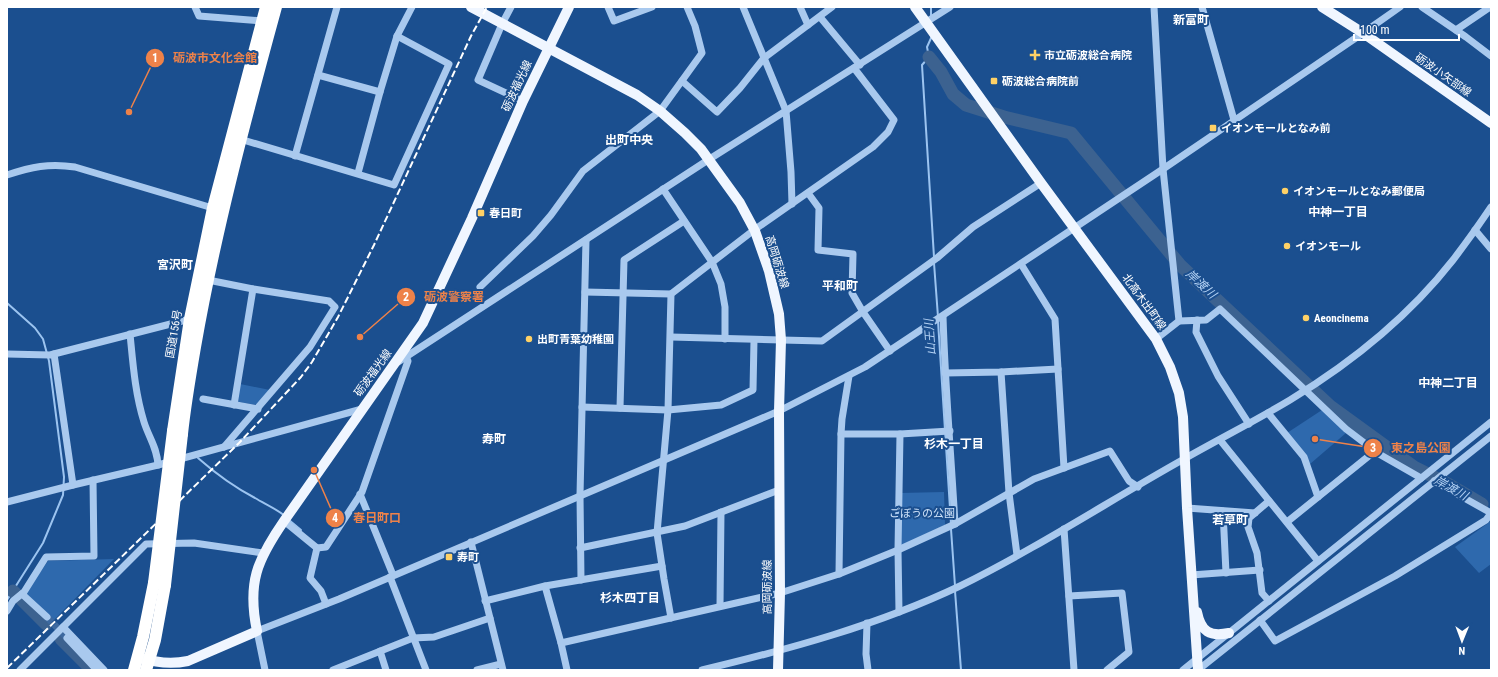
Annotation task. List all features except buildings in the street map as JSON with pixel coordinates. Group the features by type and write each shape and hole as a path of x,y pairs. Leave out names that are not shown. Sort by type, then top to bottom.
{"highway":[{"name":"国道156号","path":"134,670 144,662 159,584 190,319 266,7"},
{"name":"国道156号","path":"177,433 192,367 208,280 218,209 240,139 276,7"}],"main road":[{"name":"高岡砺波線","path":"471,7 637,95 660,111 685,133 708,160 740,203 754,230 770,271 779,314 781,340 779,410 780,593 778,670"},
{"name":"砺波福光線","path":"256,631 252,592 256,572 263,553 423,323 472,218 523,101 569,7"},
{"name":"北高木出町線","path":"915,7 1041,184 1156,339 1170,367 1179,393 1183,417 1184,459 1198,670"},
{"name":"砺波小矢部線","path":"1322,7 1364,33 1491,123"},
{"path":"1192,588 1199,620 1205,630 1212,634 1220,635 1229,633"},
{"path":"144,662 178,663 188,661 256,631"}],"street":[{"path":"195,7 199,16 262,21"},
{"path":"295,156 337,7"},
{"path":"358,173 397,36 412,7"},
{"path":"511,7 478,80 523,101"},
{"path":"608,7 614,21 652,7"},
{"path":"480,287 533,236 551,215 583,171 660,111 702,53 695,26 687,7"},
{"path":"743,7 786,111 792,204"},
{"path":"800,7 808,25"},
{"path":"682,81 717,112 740,88 764,58 832,7"},
{"path":"395,364 708,160 926,23 938,10 950,7"},
{"path":"1154,7 1163,169 1179,321"},
{"path":"1202,7 1234,120"},
{"path":"265,670 256,631 326,604 665,460 779,410 849,376 890,351 1021,264 1073,227 1163,169 1400,7"},
{"path":"1422,7 1491,56"},
{"path":"1456,30 1490,7"},
{"path":"585,292 671,294 754,230 873,147 888,132 894,120 820,17"},
{"path":"240,139 394,185 449,64 397,36"},
{"path":"318,75 380,92"},
{"path":"7,175 33,167 47,165 75,167 218,209"},
{"path":"671,337 822,342 937,258 972,227 1041,184"},
{"path":"663,189 712,262 721,284 725,307 725,339"},
{"path":"808,193 819,208 818,250 853,254 852,293 862,312 890,351"},
{"path":"702,670 778,652 867,623 899,612 958,586 1064,529 1184,459 1268,413 1305,390 1362,350 1407,310 1452,261 1491,207"},
{"path":"620,408 624,260 684,221"},
{"path":"1475,230 1491,249"},
{"path":"580,580 580,495 586,240"},
{"path":"1021,264 1055,319 1064,468"},
{"path":"208,280 329,301 334,307 310,347 224,447"},
{"path":"234,405 253,289"},
{"path":"671,294 668,410 665,460 657,533 671,618"},
{"path":"1156,339 1179,321 1206,320 1220,309 1346,429 1375,451 1421,478"},
{"path":"943,316 945,373 955,524"},
{"path":"7,354 54,354 190,319"},
{"path":"1196,320 1196,332 1218,376 1249,424"},
{"path":"130,334 136,386 144,423 157,453 158,465"},
{"path":"582,407 668,410 721,405 753,390 754,340"},
{"path":"54,354 73,485"},
{"path":"284,521 317,548 326,547 360,494 408,361 406,356"},
{"path":"945,373 1058,369"},
{"path":"1001,372 1009,493 1017,555"},
{"path":"838,574 841,434 849,376"},
{"path":"203,399 258,409"},
{"path":"7,502 158,465 362,410"},
{"path":"1268,413 1304,457 1318,497"},
{"path":"1183,670 1491,422"},
{"path":"841,434 900,434 950,431"},
{"path":"899,612 898,550 900,434"},
{"path":"1198,670 1491,436"},
{"path":"1220,440 1318,561"},
{"path":"561,642 780,593 838,574 898,550 955,524 1034,479 1110,451 1129,481 1138,487"},
{"path":"1287,522 1375,451"},
{"path":"7,611 13,601 22,594 46,557 94,556 92,480"},
{"path":"1260,620 1275,641 1395,576 1486,520 1491,513 1434,481"},
{"path":"580,548 685,526 779,490"},
{"path":"360,494 426,670"},
{"path":"1269,501 1249,518 1248,527 1257,553 1262,593 1269,600"},
{"path":"1187,508 1255,513"},
{"path":"1223,511 1226,573"},
{"path":"720,606 721,512"},
{"path":"1064,529 1074,670"},
{"path":"471,542 502,667 477,670"},
{"path":"20,670 146,544 194,543 263,553"},
{"path":"317,548 310,578 321,591 326,604"},
{"path":"486,601 545,586 662,566"},
{"path":"1191,575 1260,570"},
{"path":"545,586 561,642 567,670"},
{"path":"1069,596 1122,593 1129,652 1107,670"},
{"path":"22,594 47,617"},
{"path":"333,670 346,668 380,651 413,638 434,637 490,618"},
{"path":"867,623 866,654 868,670"},
{"path":"63,627 104,670"},
{"path":"67,638 97,670"},
{"path":"380,651 386,670"}],"green space":[{"path":"240,384 270,390 258,405 238,402 237,399"},
{"path":"1322,410 1346,433 1310,464 1287,433"},
{"name":"ごぼうの公園","path":"944,492 945,525 900,546 900,493"},
{"path":"1491,521 1491,564 1479,573 1455,547"},
{"path":"114,559 54,620 25,594 48,561"}],"waterway":[{"name":"山王川","path":"931,7 931,16"},
{"name":"山王川","path":"932,36 927,47 929,57 922,65 934,257"},
{"name":"岸渡川","path":"929,57 941,72 953,94 966,105 1004,117 1071,133 1180,265 1330,406 1414,467 1448,484 1482,504"},
{"name":"山王川","path":"934,263 938,317"},
{"path":"7,303 35,328 43,339 49,361 64,477 63,495 43,543 7,600"},
{"name":"山王川","path":"938,321 951,524"},
{"path":"198,458 232,484 285,516"},
{"path":"289,520 301,530"},
{"name":"山王川","path":"951,529 955,586"},
{"path":"13,591 46,624"},
{"name":"山王川","path":"955,591 961,670"},
{"path":"61,639 92,670"}],"tunnel":[{"path":"47,617 67,638"}],"railway":[{"path":"7,668 239,443 301,377 312,362 338,317 374,245 471,36 487,7"}],"place":[{"name":"市立砺波総合病院","path":"1035,55"},
{"name":"砺波総合病院前","path":"994,81"},
{"name":"砺波市文化会館","path":"129,112"},
{"name":"イオンモールとなみ前","path":"1213,128"},
{"name":"イオンモールとなみ郵便局","path":"1285,191"},
{"name":"春日町","path":"481,213"},
{"name":"イオンモール","path":"1287,246"},
{"name":"Aeoncinema","path":"1306,318"},
{"name":"砺波警察署","path":"360,337"},
{"name":"出町青葉幼稚園","path":"529,339"},
{"name":"東之島公園","path":"1315,439"},
{"name":"春日町口","path":"314,470"},
{"name":"寿町","path":"449,557"}],"district":[{"name":"新富町","path":"1191,20"},
{"name":"出町中央","path":"629,140"},
{"name":"中神一丁目","path":"1338,212"},
{"name":"宮沢町","path":"175,265"},
{"name":"平和町","path":"840,286"},
{"name":"中神二丁目","path":"1448,383"},
{"name":"寿町","path":"494,439"},
{"name":"杉木一丁目","path":"954,444"},
{"name":"若草町","path":"1230,520"},
{"name":"杉木四丁目","path":"630,598"}]}
